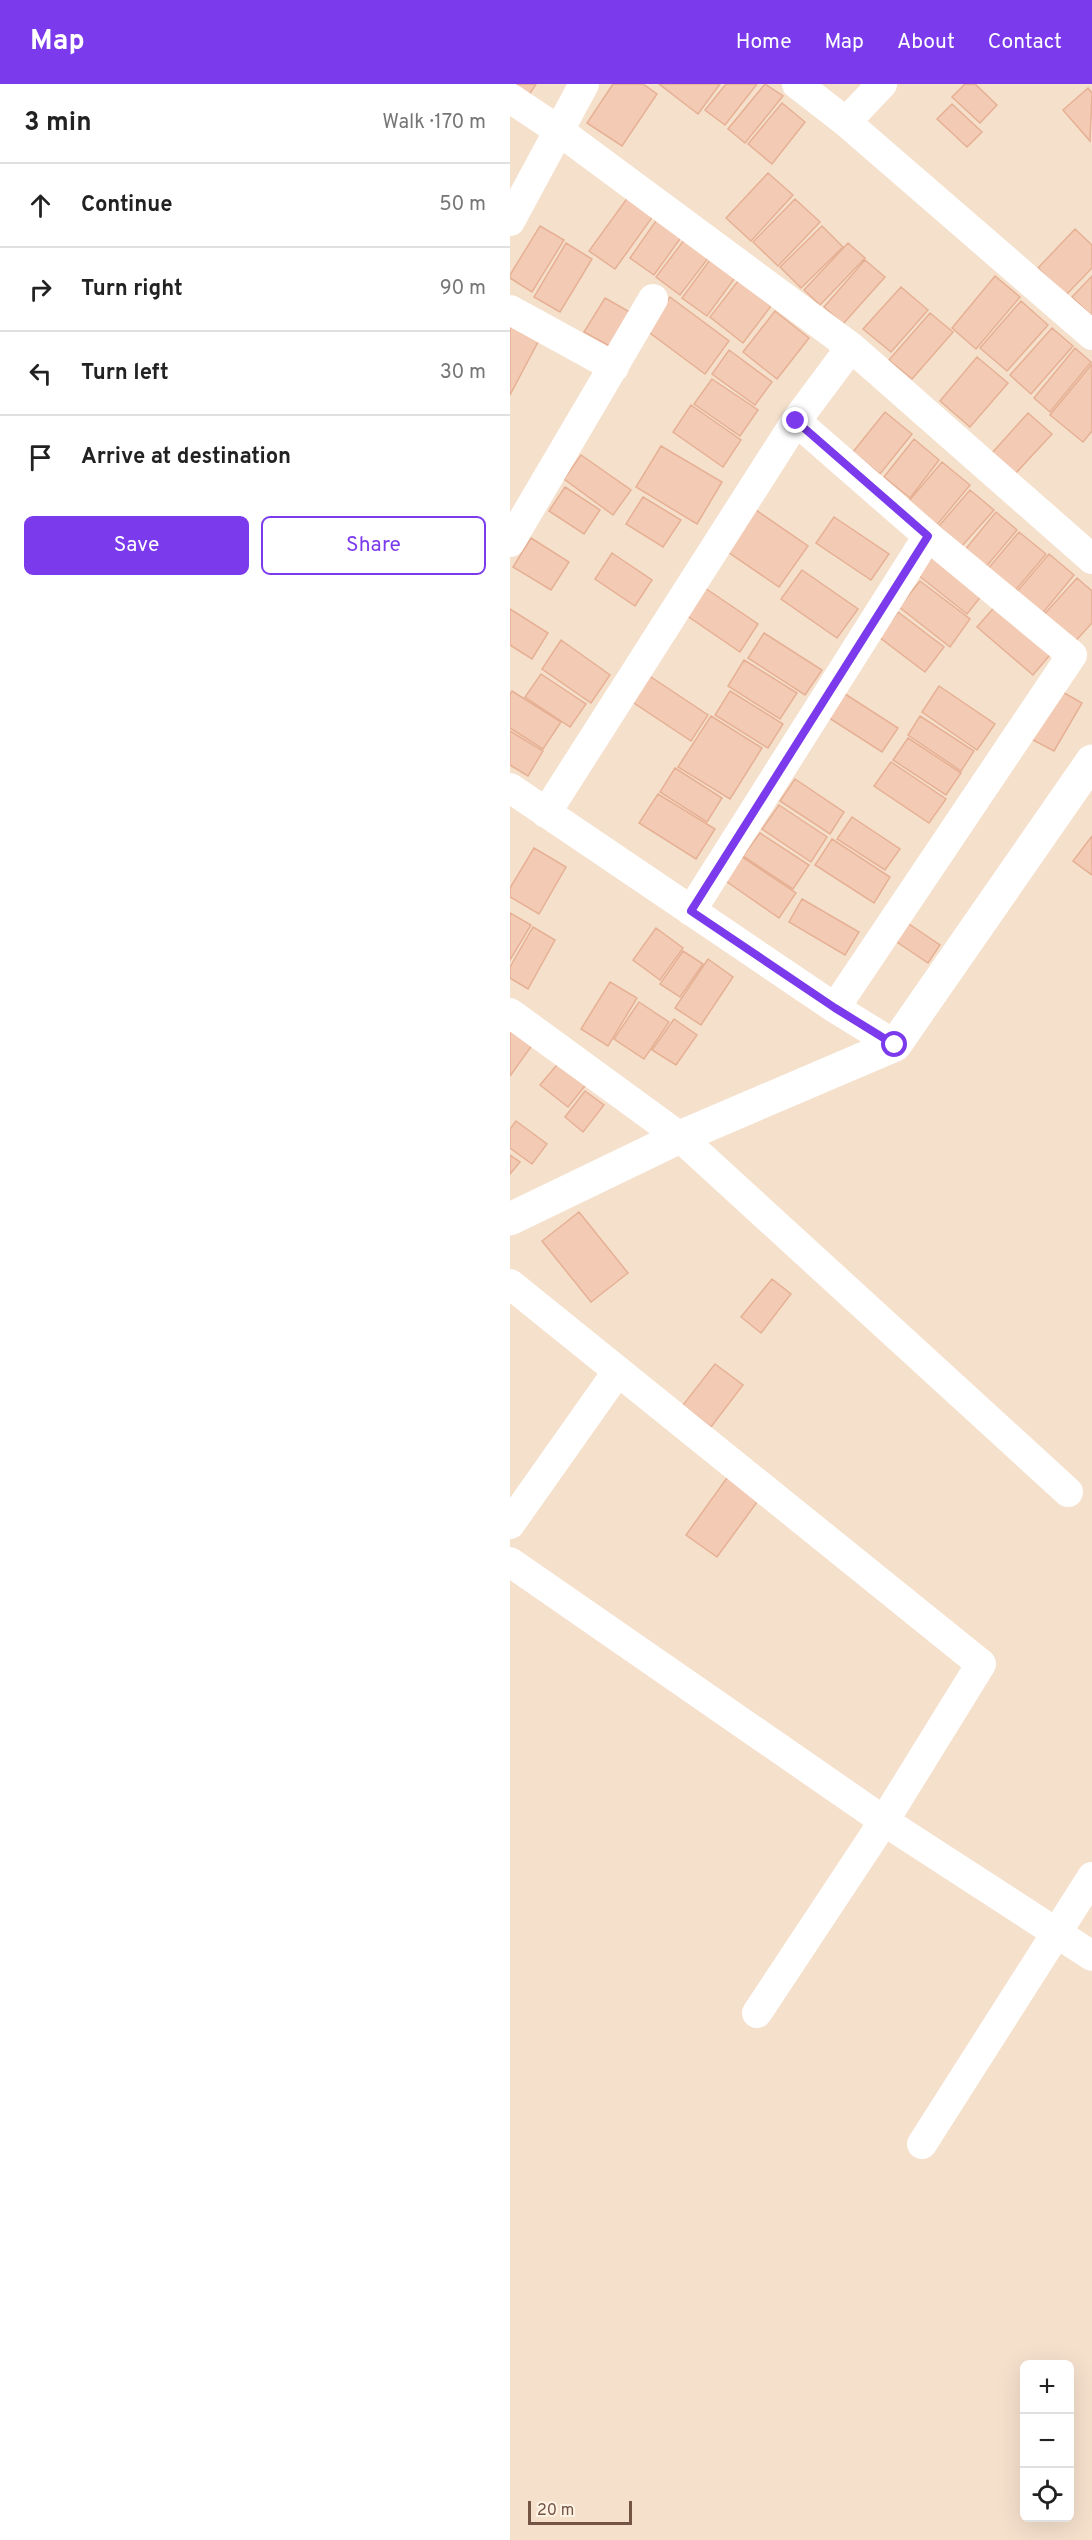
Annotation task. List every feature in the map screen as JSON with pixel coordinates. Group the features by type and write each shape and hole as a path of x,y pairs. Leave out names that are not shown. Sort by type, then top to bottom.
{"main road":[{"path":"512,1216 680,1137 895,1045 1092,761"}],"street":[{"path":"510,221 584,84"},
{"path":"798,84 846,122 1092,335"},
{"path":"846,122 882,84"},
{"path":"510,98 558,130 851,347 1092,559"},
{"path":"510,542 615,367 653,298"},
{"path":"510,310 615,367"},
{"path":"546,813 796,421 851,347"},
{"path":"796,421 928,536 1072,655 835,1008"},
{"path":"691,911 928,536"},
{"path":"510,788 835,1008 895,1045"},
{"path":"510,1013 680,1137 1068,1492"},
{"path":"510,1284 981,1664 884,1821 757,2013"},
{"path":"510,1524 618,1371"},
{"path":"510,1562 884,1821 1092,1956"},
{"path":"922,2144 1092,1876"}],"shaded area":[{"path":"510,84 1092,84 1092,2540 510,2540"}],"building":[{"path":"510,84 536,84 529,95"},
{"path":"613,84 643,84 657,94 622,146 587,123"},
{"path":"659,84 720,84 698,114"},
{"path":"726,84 757,84 725,125 705,110"},
{"path":"765,84 783,96 745,143 728,129"},
{"path":"965,84 975,84 997,105 980,123 952,97"},
{"path":"1088,88 1092,93 1090,141 1063,110"},
{"path":"782,103 805,122 772,164 748,144"},
{"path":"952,104 982,132 967,147 937,119"},
{"path":"768,173 793,195 751,241 726,218"},
{"path":"631,193 656,212 615,269 589,251"},
{"path":"795,199 820,222 778,266 753,242"},
{"path":"660,215 685,232 654,275 630,258"},
{"path":"540,226 564,240 532,292 510,278 510,275"},
{"path":"822,226 843,247 801,288 780,267"},
{"path":"1075,229 1092,245 1092,268 1066,295 1038,268"},
{"path":"688,235 712,253 680,295 656,277"},
{"path":"566,243 592,259 560,312 534,297"},
{"path":"848,243 865,258 820,305 804,290"},
{"path":"715,253 740,271 707,316 682,298"},
{"path":"865,260 885,277 843,324 824,307"},
{"path":"995,276 1020,297 976,349 952,328"},
{"path":"1092,276 1092,316 1072,297"},
{"path":"738,281 771,306 743,343 710,317"},
{"path":"901,287 928,310 891,352 863,329"},
{"path":"670,297 729,341 705,374 646,330"},
{"path":"605,298 635,315 615,349 584,332"},
{"path":"1021,301 1048,325 1007,371 980,348"},
{"path":"775,311 809,338 777,379 743,352"},
{"path":"930,313 953,332 912,379 889,360"},
{"path":"510,325 539,340 510,395"},
{"path":"1052,328 1073,346 1031,394 1010,375"},
{"path":"1075,348 1091,362 1050,412 1034,398"},
{"path":"729,350 772,382 755,405 712,374"},
{"path":"977,357 1008,383 970,427 940,401"},
{"path":"1092,364 1092,431 1083,442 1050,415"},
{"path":"712,379 758,410 740,436 694,404"},
{"path":"691,405 741,440 723,467 673,432"},
{"path":"885,412 912,434 880,474 853,452"},
{"path":"1028,413 1052,434 1015,474 992,453"},
{"path":"914,439 939,460 910,498 884,477"},
{"path":"661,446 722,482 697,524 636,487"},
{"path":"581,455 631,490 613,515 564,479"},
{"path":"942,462 970,485 936,526 908,502"},
{"path":"565,487 600,510 584,534 549,511"},
{"path":"970,490 994,510 962,546 939,526"},
{"path":"643,497 681,520 663,547 626,524"},
{"path":"753,508 808,546 779,587 725,550"},
{"path":"996,512 1017,530 985,568 964,551"},
{"path":"834,517 889,554 871,580 816,543"},
{"path":"1019,532 1046,554 1014,592 987,570"},
{"path":"531,538 569,562 551,590 513,567"},
{"path":"937,551 986,590 967,614 918,575"},
{"path":"612,553 652,580 635,606 595,579"},
{"path":"1049,554 1074,575 1041,615 1015,594"},
{"path":"802,570 858,609 837,638 781,599"},
{"path":"1077,578 1092,591 1092,623 1071,646 1040,619"},
{"path":"920,581 970,619 950,647 899,607"},
{"path":"705,588 758,624 740,652 686,615"},
{"path":"998,603 1054,650 1033,675 977,627"},
{"path":"510,609 548,633 532,659 510,645"},
{"path":"898,612 944,647 925,672 879,637"},
{"path":"764,633 822,670 805,695 748,658"},
{"path":"561,640 610,675 591,703 542,669"},
{"path":"744,660 797,693 780,719 728,686"},
{"path":"645,673 708,715 691,741 628,699"},
{"path":"541,674 586,704 570,727 525,697"},
{"path":"939,686 995,724 977,750 922,712"},
{"path":"1059,690 1082,703 1054,751 1031,739"},
{"path":"512,691 561,722 543,749 510,728"},
{"path":"730,691 783,724 768,748 715,715"},
{"path":"842,692 898,728 882,752 826,716"},
{"path":"711,716 762,748 730,799 678,767"},
{"path":"920,716 974,751 961,771 908,735"},
{"path":"510,731 543,751 528,776 510,765"},
{"path":"908,738 961,773 946,795 893,760"},
{"path":"891,762 946,799 929,823 874,786"},
{"path":"675,768 722,798 707,822 660,792"},
{"path":"795,779 844,812 830,834 780,801"},
{"path":"658,794 715,829 696,859 639,823"},
{"path":"779,805 827,837 811,862 762,829"},
{"path":"852,817 900,849 885,870 837,839"},
{"path":"760,833 809,865 793,889 743,856"},
{"path":"1092,836 1092,875 1073,861"},
{"path":"832,839 890,877 874,903 815,865"},
{"path":"534,848 566,867 539,914 510,897 510,888"},
{"path":"739,855 796,893 779,918 723,879"},
{"path":"802,899 859,932 845,955 789,922"},
{"path":"510,913 531,925 510,960"},
{"path":"906,922 940,945 928,963 894,940"},
{"path":"533,927 555,940 528,989 510,978 510,967"},
{"path":"656,928 683,948 660,980 633,960"},
{"path":"683,951 703,964 680,997 660,984"},
{"path":"708,959 733,977 701,1025 675,1008"},
{"path":"610,982 637,998 608,1046 581,1029"},
{"path":"639,1002 669,1022 644,1059 614,1039"},
{"path":"674,1019 697,1035 676,1065 652,1050"},
{"path":"510,1028 533,1044 510,1076"},
{"path":"561,1060 588,1082 568,1107 540,1085"},
{"path":"585,1091 604,1105 583,1132 565,1117"},
{"path":"516,1121 547,1144 532,1164 510,1148 510,1129"},
{"path":"510,1155 520,1162 510,1174"},
{"path":"579,1212 628,1273 591,1302 542,1241"},
{"path":"772,1279 791,1294 761,1333 741,1317"},
{"path":"715,1364 743,1385 711,1427 683,1405"},
{"path":"729,1475 760,1498 717,1557 686,1535"}],"route":[{"path":"796,421 928,536 691,911 835,1008 895,1045"}]}
